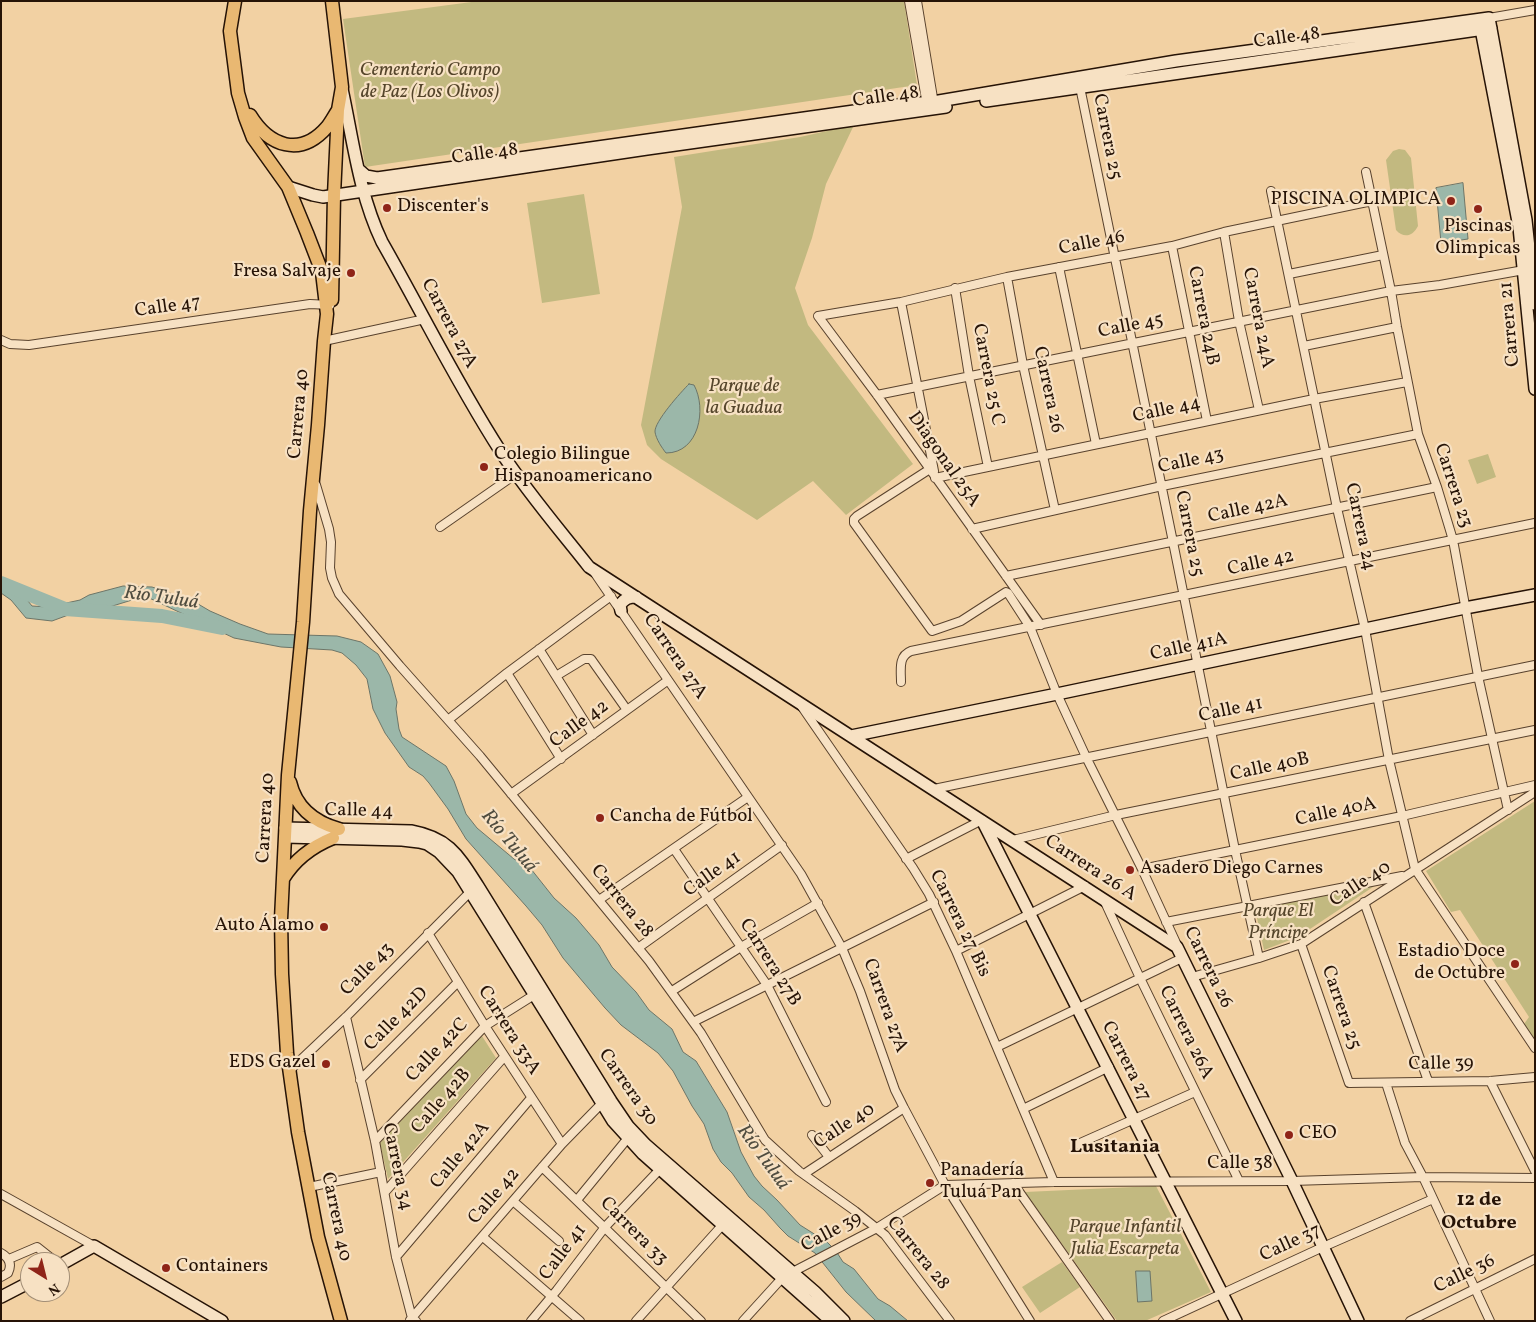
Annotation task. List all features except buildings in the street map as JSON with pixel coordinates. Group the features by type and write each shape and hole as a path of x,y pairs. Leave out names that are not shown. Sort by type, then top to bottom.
{"main road":[{"name":"Carrera 40","path":"237,1 230,31 238,93 245,117 253,138 288,188 319,265 328,308"},
{"name":"Carrera 27A","path":"332,1 342,87 363,190 376,229 457,381 516,474 590,567"},
{"name":"Calle 48","path":"288,188 313,195 334,195 931,105 1176,61 1485,24"},
{"name":"Calle 48","path":"358,169 366,176 376,178 1080,87 1485,24"},
{"name":"Carrera 21","path":"1485,24 1516,211 1524,270 1535,390"},
{"name":"Carrera 21","path":"1485,24 1526,220 1535,304"},
{"name":"Carrera 40","path":"341,1321 318,1237 289,1071 282,974 283,879 288,775 303,622 313,477 328,308 338,110 342,87"},
{"path":"238,93 256,126 265,135 286,145 297,145 318,136 327,127 338,110"},
{"name":"Carrera 26 A","path":"590,567 1104,898 1180,952"},
{"name":"Calle 41A","path":"851,736 1535,595"},
{"path":"621,611 620,605 624,600 636,597"},
{"path":"283,879 299,858 336,833 309,815 295,796 288,775"},
{"name":"Carrera 27","path":"982,820 1236,1321"},
{"name":"Calle 44","path":"285,832 336,833 402,840 429,840"},
{"name":"Carrera 30","path":"429,840 460,860 478,886 534,989"},
{"name":"Carrera 30","path":"444,850 628,1138 663,1166 787,1275 831,1321"},
{"name":"Carrera 26","path":"1180,952 1358,1321"},
{"name":"Carrera 30","path":"605,1100 663,1166"},
{"path":"70,1259 94,1246 222,1321"},
{"name":"Carrera 30","path":"787,1275 828,1305 844,1321"},
{"path":"1,1297 20,1287"}],"street":[{"path":"910,1 931,105"},
{"path":"917,1 931,105"},
{"path":"1485,24 1535,10"},
{"name":"Carrera 25","path":"1080,87 1198,664 1210,732 1259,958"},
{"name":"Carrera 23","path":"1366,172 1418,434 1453,540 1478,676 1508,810"},
{"name":"Carrera 24","path":"1271,191 1314,399 1365,629 1389,760 1415,869"},
{"name":"Calle 46","path":"818,316 901,302 1007,277 1172,246 1224,232 1372,201"},
{"name":"Carrera 24A","path":"1224,232 1239,321 1259,410"},
{"name":"Carrera 24B","path":"1172,246 1207,421"},
{"path":"1289,274 1382,255"},
{"path":"1059,267 1096,444"},
{"name":"Calle 45","path":"877,395 1391,291 1440,285 1524,270"},
{"name":"Carrera 26","path":"1007,277 1023,366 1055,510"},
{"name":"Carrera 25 C","path":"954,288 969,376 988,467"},
{"path":"901,302 918,387 931,468"},
{"name":"Calle 47","path":"1,340 10,344 29,345 310,304 328,308"},
{"name":"Diagonal 25A","path":"818,316 931,468 935,478 1041,625"},
{"path":"324,342 425,320"},
{"path":"1304,346 1397,327"},
{"name":"Calle 44","path":"935,478 1259,410 1407,382"},
{"name":"Calle 43","path":"972,529 1162,486 1418,434"},
{"name":"Carrera 26","path":"931,468 857,516 854,519 854,524 932,631 961,622 1006,592 1030,627 1057,694 1180,952"},
{"path":"440,526 516,474"},
{"name":"Carrera 28","path":"313,477 329,529 331,542 330,568 339,594 511,794 672,991 765,1140 783,1158 877,1228 899,1252 950,1321"},
{"name":"Calle 42A","path":"1006,576 1437,487"},
{"name":"Calle 42","path":"900,682 901,659 907,652 1535,524"},
{"name":"Carrera 27A","path":"590,567 782,846 818,903 842,948 860,991 893,1084 904,1108 945,1185 1030,1321"},
{"path":"448,720 506,673 611,596"},
{"path":"539,649 593,735"},
{"path":"556,676 584,658 591,659 626,710"},
{"name":"Calle 41","path":"934,789 1535,665"},
{"path":"506,673 561,759"},
{"name":"Calle 42","path":"511,794 667,681"},
{"name":"Carrera 27 Bis","path":"798,701 934,902 1054,1182"},
{"name":"Calle 40B","path":"1013,840 1116,816 1535,730"},
{"name":"Calle 40A","path":"1142,869 1402,816 1535,785"},
{"name":"Calle 40","path":"1192,977 1301,944 1535,792"},
{"path":"599,900 748,797"},
{"path":"906,859 982,820"},
{"name":"Calle 41","path":"638,948 782,846"},
{"name":"Carrera 27B","path":"674,848 767,986 826,1102"},
{"path":"1415,869 1535,1048"},
{"path":"1166,922 1406,875"},
{"path":"1375,881 1380,891"},
{"path":"956,951 1085,886"},
{"name":"Calle 43","path":"289,1071 346,1017 470,892"},
{"name":"Carrera 26A","path":"1104,898 1140,978 1239,1181"},
{"path":"693,1022 934,902"},
{"path":"1364,902 1428,1081"},
{"path":"672,991 741,947 818,903"},
{"name":"Carrera 33A","path":"428,933 504,1057 562,1144"},
{"name":"Carrera 25","path":"1301,944 1349,1083"},
{"path":"997,1047 1140,978 1180,952"},
{"name":"Calle 42D","path":"360,1080 458,982"},
{"name":"Calle 42C","path":"375,1141 485,1026 534,989"},
{"name":"Carrera 34","path":"346,1017 375,1141 396,1257 413,1320"},
{"name":"Calle 42B","path":"385,1192 504,1057"},
{"path":"1023,1109 1108,1067"},
{"name":"Calle 39","path":"1349,1083 1490,1081 1535,1077"},
{"path":"1490,1081 1535,1171"},
{"path":"1386,1083 1405,1143 1423,1177 1490,1321"},
{"path":"1078,1144 1195,1092"},
{"name":"Calle 42A","path":"396,1257 531,1098"},
{"name":"Calle 42","path":"413,1320 562,1144 605,1100"},
{"name":"Calle 40","path":"804,1174 904,1108"},
{"path":"812,1135 829,1157"},
{"path":"577,1200 628,1138"},
{"name":"Calle 41","path":"531,1321 552,1297 605,1227 663,1166"},
{"name":"Carrera 33","path":"542,1167 701,1321"},
{"path":"309,1187 381,1172"},
{"name":"Calle 38","path":"945,1185 1054,1182 1292,1181 1423,1177 1535,1178"},
{"path":"1013,1183 1110,1321"},
{"name":"Calle 39","path":"743,1321 787,1275 877,1228 945,1185"},
{"path":"1,1194 94,1246"},
{"name":"Calle 37","path":"1163,1321 1323,1247 1433,1199"},
{"path":"513,1201 559,1241"},
{"path":"636,1321 726,1221"},
{"path":"483,1237 580,1321"},
{"path":"25,1252 37,1247 43,1252"},
{"path":"1,1253 9,1259 10,1269 8,1273 1,1277"},
{"path":"9,1259 20,1254"},
{"name":"Calle 36","path":"1410,1321 1473,1288 1535,1259"}],"green space":[{"name":"Cementerio Campo de Paz (Los Olivos)","path":"479,1 904,1 917,85 365,167 343,19"},
{"name":"Parque de la Guadua","path":"854,125 826,184 812,238 795,288 808,325 913,464 846,515 813,481 757,520 661,459 647,445 641,425 682,207 674,157 800,137"},
{"path":"1405,150 1411,158 1418,226 1414,232 1408,235 1402,235 1396,230 1386,160 1393,151"},
{"path":"584,194 600,294 542,303 527,203"},
{"path":"1488,454 1496,477 1477,484 1468,460"},
{"name":"Estadio Doce de Octubre","path":"1535,801 1535,1041 1524,1024 1529,1017 1460,910 1451,912 1426,871"},
{"name":"Parque El Príncipe","path":"1376,885 1298,937 1264,950 1255,909"},
{"path":"482,1036 496,1058 388,1179 380,1143"},
{"name":"Parque Infantil Julia Escarpeta","path":"1156,1186 1211,1292 1145,1321 1117,1321 1025,1192"},
{"path":"1062,1262 1080,1287 1040,1313 1022,1287"}],"water":[{"name":"PISCINA OLIMPICA","path":"1463,183 1468,239 1441,243 1436,188"},
{"path":"689,384 694,385 700,406 697,428 693,438 686,446 677,451 666,453 657,438 656,427 669,407"},
{"name":"Río Tuluá","path":"1,578 20,591 32,606 48,607 80,600 89,595 123,586 152,587 193,601 210,611 268,634 337,636 361,642 378,654 390,676 397,702 396,709 402,737 446,766 454,781 466,814 477,828 514,859 531,869 554,898 576,918 599,945 612,967 636,992 649,1010 672,1029 683,1052 696,1061 727,1112 741,1152 754,1176 762,1186 800,1225 827,1242 843,1262 854,1269 878,1299 908,1321 876,1321 846,1292 815,1253 788,1236 749,1197 713,1149 704,1124 673,1071 658,1053 621,1025 605,1008 563,958 542,925 466,839 448,809 429,783 423,776 409,767 385,733 373,709 367,679 356,665 342,653 332,650 281,647 234,638 145,596 82,615 71,614 52,621 26,618 11,600 1,593"},
{"path":"1136,1271 1150,1271 1152,1301 1138,1302"}],"waterway":[{"name":"Río Tuluá","path":"1,583 65,609 162,616 222,628"}],"place":[{"name":"PISCINA OLIMPICA","path":"1451,201"},
{"name":"Discenter's","path":"387,208"},
{"name":"Piscinas Olimpicas","path":"1478,209"},
{"name":"Fresa Salvaje","path":"351,273"},
{"name":"Colegio Bilingue Hispanoamericano","path":"484,467"},
{"name":"Cancha de Fútbol","path":"600,818"},
{"name":"Asadero Diego Carnes","path":"1130,870"},
{"name":"Auto Álamo","path":"324,927"},
{"name":"Estadio Doce de Octubre","path":"1515,964"},
{"name":"EDS Gazel","path":"326,1064"},
{"name":"CEO","path":"1289,1135"},
{"name":"Panadería Tuluá Pan","path":"930,1183"},
{"name":"Containers","path":"166,1268"}],"district":[{"name":"Lusitania","path":"1115,1148"},
{"name":"12 de Octubre","path":"1479,1212"}]}
